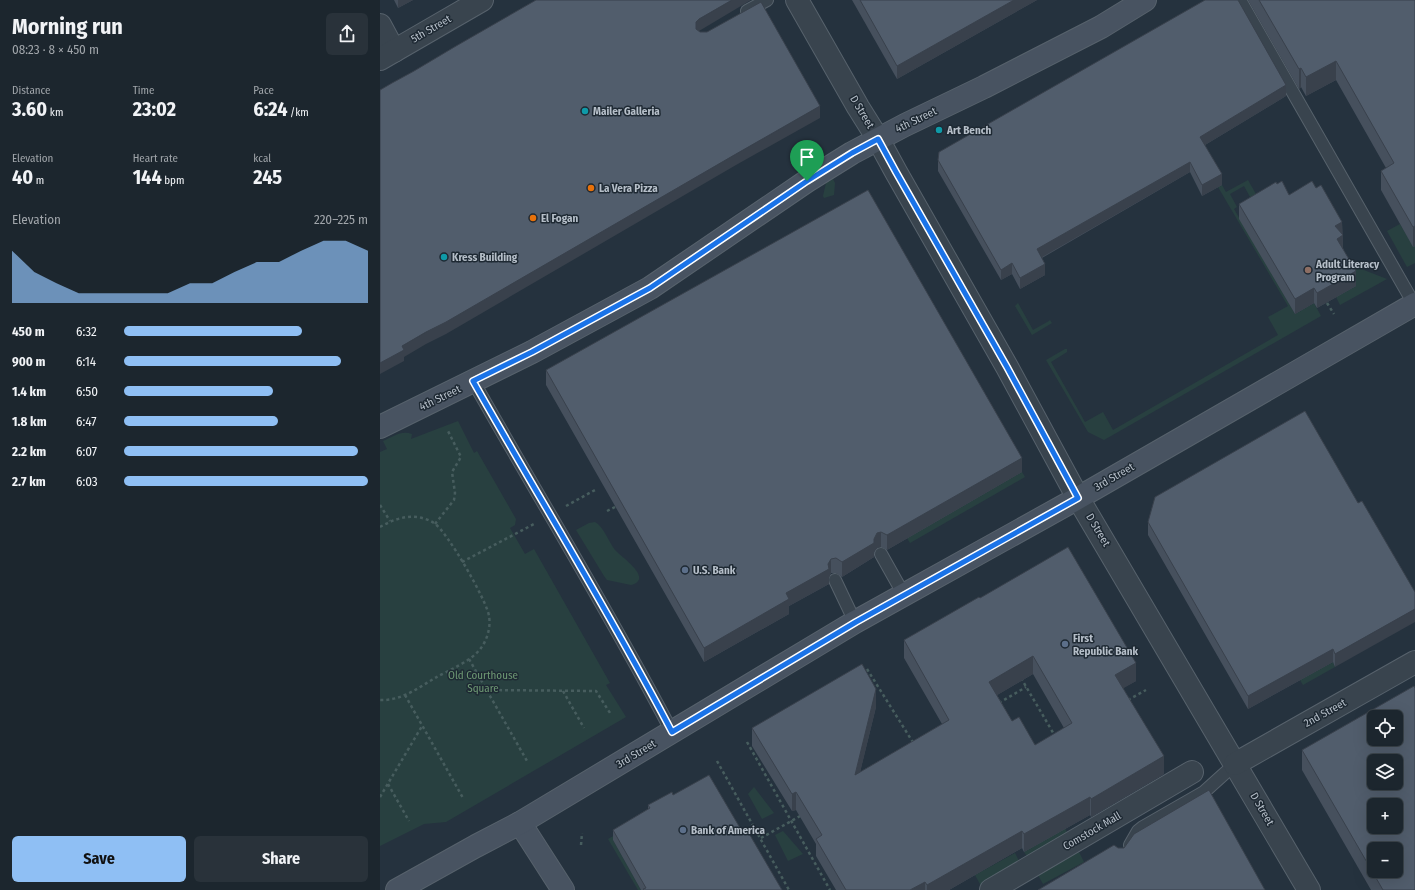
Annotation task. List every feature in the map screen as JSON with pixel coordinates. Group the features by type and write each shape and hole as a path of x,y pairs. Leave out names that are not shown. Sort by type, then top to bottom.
{"main road":[{"name":"4th Street","path":"380,427 532,352 650,288 807,181 852,153 1101,27 1145,0"},
{"name":"3rd Street","path":"397,890 520,823 856,622 1078,498 1415,304"},
{"path":"520,823 563,890"}],"street":[{"name":"5th Street","path":"387,55 482,0"},
{"name":"D Street","path":"796,0 878,139 1007,367 1078,498 1309,890"},
{"path":"380,25 387,55"},
{"name":"2nd Street","path":"1235,764 1415,662"},
{"name":"Comstock Mall","path":"991,890 1192,772"}],"lane":[{"path":"736,18 767,0"},
{"path":"1240,0 1415,304"},
{"path":"473,381 551,514 672,732"},
{"path":"880,554 904,595"},
{"path":"835,580 856,622"},
{"path":"1124,854 1138,831 1204,792 1235,764"}],"path":[{"path":"1327,303 1334,314"},
{"path":"435,524 454,500 452,472 461,457 448,431"},
{"path":"380,505 390,521"},
{"path":"607,511 615,507"},
{"path":"380,527 390,521 405,517 421,518 435,524 446,535 462,562 484,600 490,618 488,634 485,642 469,659 405,695 389,700 380,700"},
{"path":"462,562 539,521"},
{"path":"469,659 527,761"},
{"path":"868,670 917,749"},
{"path":"1018,673 1058,741"},
{"path":"992,706 1026,687"},
{"path":"487,690 596,691 610,713"},
{"path":"1125,702 1146,690"},
{"path":"563,691 584,728"},
{"path":"405,695 463,798"},
{"path":"380,797 422,726"},
{"path":"747,742 830,890"},
{"path":"717,761 789,890"},
{"path":"388,784 409,821"},
{"path":"761,838 804,814"},
{"path":"581,845 582,833"}],"green space":[{"path":"833,179 835,183 834,195 824,198 823,196 826,183"},
{"path":"1248,180 1260,201 1254,204 1244,186 1230,194 1237,207 1234,209 1295,314 1314,303 1321,316 1104,440 1088,432 1046,360 1065,349 1067,349 1067,352 1051,362 1085,422 1103,412 1113,430 1278,335 1268,317 1288,306 1218,187 1222,185 1226,192"},
{"path":"1400,224 1413,246 1415,246 1415,263 1407,267 1387,231"},
{"path":"1351,265 1387,279 1340,305 1336,297 1356,286"},
{"path":"1018,303 1033,330 1050,320 1052,323 1032,335 1015,306"},
{"name":"Old Courthouse Square","path":"458,421 474,453 477,451 516,519 515,525 510,528 525,554 534,549 610,683 606,685 626,717 446,822 424,824 380,846 380,452 387,449 383,441 397,434 412,434 411,439"},
{"path":"1022,472 1025,477 910,543 907,538"},
{"path":"595,522 603,531 615,550 629,562 638,573 639,578 637,582 631,585 607,580 604,576 576,530 589,523"},
{"path":"1333,662 1335,667 1303,685 1300,680"},
{"path":"754,787 774,813 762,819 748,794"},
{"path":"648,816 613,840 641,890 638,890 608,839"},
{"path":"1065,828 1069,836 1029,859 1024,852"},
{"path":"783,831 803,854 788,861 775,835"},
{"path":"1079,852 1084,862 1043,884 1038,875"},
{"path":"1015,853 1020,863 981,886 975,875"}],"building":[{"path":"536,0 732,0 696,22 696,29 700,32 707,32 761,2 820,106 402,346 404,350 380,363 380,90"},
{"path":"860,0 1014,0 897,66"},
{"path":"1205,0 1238,0 1286,85 1200,137 1222,174 1202,185 1190,162 1037,249 1045,264 1020,278 1012,263 1001,270 938,160 939,152"},
{"path":"1259,0 1415,0 1415,226 1413,227 1381,171 1394,163 1336,61 1306,77 1301,68 1299,69"},
{"name":"Adult Literacy Program","path":"1282,181 1289,195 1312,181 1316,188 1321,185 1342,222 1335,226 1343,235 1337,239 1356,271 1317,293 1314,288 1295,299 1239,204 1276,182 1277,184"},
{"path":"868,190 1022,458 887,535 881,532 877,533 874,543 842,562 836,558 831,559 828,564 829,569 786,593 789,599 704,648 546,370"},
{"path":"1305,411 1358,503 1362,501 1415,592 1415,609 1335,654 1333,649 1248,696 1148,522 1155,497"},
{"path":"1068,547 1136,663 1115,675 1164,756 1091,799 1090,797 1024,834 1022,831 927,885 925,882 910,890 846,890 816,839 822,835 796,792 792,794 752,728 862,664 876,689 855,775 949,720 904,640 979,597 980,598","holes":["1033,656 1072,723 1035,745 1019,717 1012,721 989,682"]},
{"path":"1414,686 1415,890 1383,890 1376,878 1403,878 1403,842 1367,842 1367,862 1302,750 1367,713 1367,746 1403,746 1403,710 1372,710"},
{"name":"Bank of America","path":"709,775 743,833 747,830 782,890 643,889 646,888 613,830 650,808 648,805 672,792 673,795"},
{"path":"1209,790 1265,890 1038,890 1114,845 1118,848 1124,848 1134,834"}],"place":[{"name":"Mailer Galleria","path":"585,111"},
{"name":"Art Bench","path":"939,130"},
{"name":"La Vera Pizza","path":"591,188"},
{"name":"El Fogan","path":"533,218"},
{"name":"Kress Building","path":"444,257"},
{"name":"Adult Literacy Program","path":"1308,270"},
{"name":"U.S. Bank","path":"685,570"},
{"name":"First Republic Bank","path":"1065,644"},
{"name":"Bank of America","path":"683,830"}],"route":[{"path":"878,139 1007,367 1078,498 856,622 672,732 551,514 473,381 532,352 650,288 807,181 878,139"}]}
